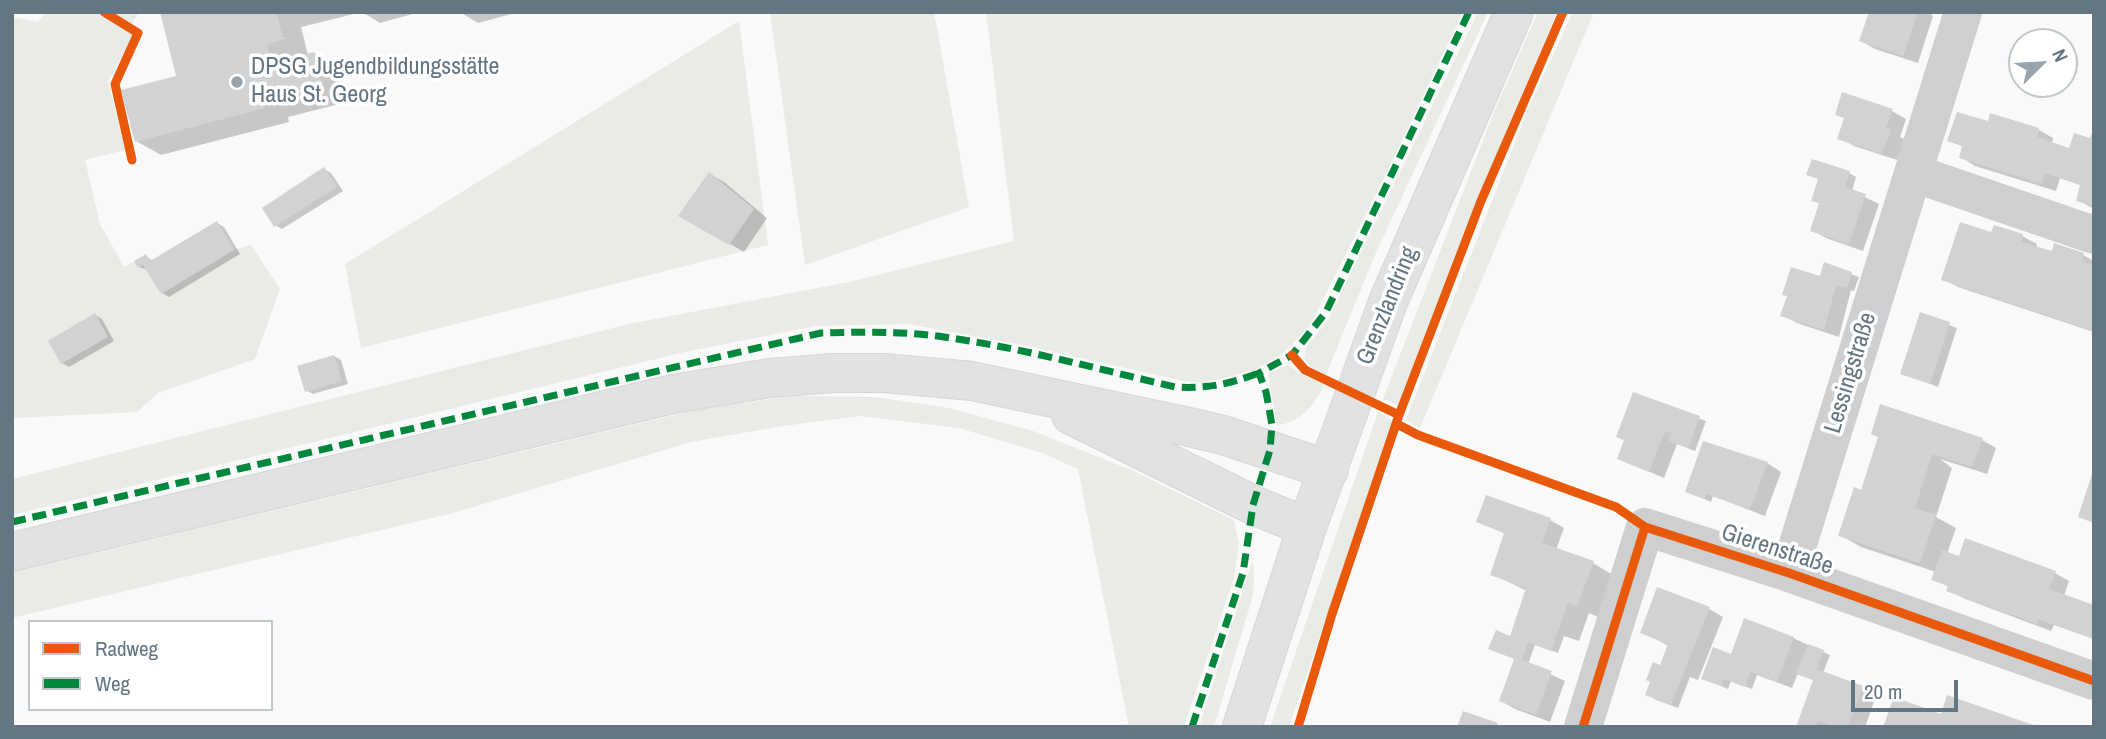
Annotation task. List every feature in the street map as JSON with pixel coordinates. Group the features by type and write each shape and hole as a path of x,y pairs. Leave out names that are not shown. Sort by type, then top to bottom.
{"main road":[{"name":"Grenzlandring","path":"1242,727 1307,527 1388,302 1514,12"},
{"path":"12,552 660,397 770,378 834,373 884,373 972,382 1147,416 1223,435 1329,470"},
{"path":"1025,393 1253,505 1307,527"}],"street":[{"name":"Lessingstraße","path":"1789,573 1964,12"},
{"path":"1913,173 2094,235"},
{"name":"Gierenstraße","path":"1583,727 1645,527 1789,573 2094,681"}],"shaded area":[{"path":"46,12 139,12 128,31 135,35 108,81 125,150 85,160 100,224 124,267 134,261 138,268 143,265 161,294 234,250 251,245 280,289 255,359 158,393 137,412 12,418 12,17 38,22"},
{"path":"770,12 934,12 969,207 805,265"},
{"path":"986,12 1463,12 1309,327 1281,355 1255,370 1204,383 1183,381 1028,346 908,324 816,326 685,352 12,515 12,479 629,324 849,282 1014,241"},
{"path":"1478,12 1488,12 1375,255 1326,375 1311,367 1304,359 1306,348 1328,320"},
{"path":"1538,12 1557,12 1458,248 1398,405 1383,399 1494,112"},
{"path":"1573,12 1594,12 1420,428 1406,420 1529,107"},
{"path":"739,21 768,245 361,348 345,264"},
{"path":"1288,365 1324,385 1306,412 1293,421 1277,425 1268,374"},
{"path":"793,396 876,397 949,408 1033,431 1129,469 1234,520 1239,543 1234,578 1184,727 1129,727 1078,469 1042,453 959,428 861,416 691,442 453,513 12,618 12,573 696,410"},
{"path":"1378,412 1393,421 1289,727 1270,727"},
{"path":"1253,559 1253,595 1214,727 1199,727"}],"building":[{"name":"DPSG Jugendbildungsstätte Haus St. Georg","path":"160,12 276,12 283,37 288,38 267,44 271,63 314,52 323,88 264,103 265,108 135,142 121,90 176,76"},
{"path":"1869,12 1918,12 1903,56 1859,41"},
{"path":"1842,92 1893,109 1886,128 1891,129 1882,154 1837,139 1844,118 1835,115"},
{"path":"1957,112 1988,121 1990,113 2039,128 2037,137 2069,148 2074,133 2090,138 2091,134 2094,135 2094,206 2076,201 2080,185 2045,173 2042,184 1959,158 1962,146 1947,141"},
{"path":"1812,159 1850,171 1845,187 1866,194 1849,244 1810,231 1819,203 1811,201 1818,179 1806,175"},
{"path":"324,167 337,187 274,227 262,208"},
{"path":"709,172 754,209 729,245 678,216"},
{"path":"217,221 234,250 161,294 143,265 138,268 134,261 146,254 150,261"},
{"path":"1960,222 1991,232 1994,225 2023,234 2021,242 2052,251 2054,243 2084,253 2082,261 2094,265 2094,331 1941,280"},
{"path":"1824,262 1852,272 1847,288 1836,285 1824,330 1780,316 1787,296 1782,295 1791,267 1820,276"},
{"path":"1920,312 1950,322 1930,384 1900,374"},
{"path":"95,313 108,337 61,364 48,341"},
{"path":"334,355 342,381 305,392 297,366"},
{"path":"1633,392 1700,416 1688,448 1669,441 1672,433 1665,431 1649,472 1617,459 1624,440 1616,437"},
{"path":"1880,404 1983,438 1972,467 1932,454 1915,508 1936,515 1920,563 1838,536 1854,487 1861,490 1878,437 1871,434"},
{"path":"1703,441 1768,462 1750,509 1706,494 1704,499 1685,492"},
{"path":"2094,471 2094,523 2078,517"},
{"path":"1486,495 1551,518 1542,543 1594,561 1577,606 1568,603 1551,651 1528,642 1522,660 1552,671 1536,715 1499,701 1514,659 1488,649 1496,630 1510,636 1526,588 1490,575 1504,533 1476,522"},
{"path":"1965,538 2056,571 2049,589 2094,605 2094,639 2038,619 2037,624 1946,591 1948,586 1931,580 1942,550 1959,556"},
{"path":"1657,587 1710,607 1671,705 1645,695 1650,682 1646,680 1653,662 1660,665 1668,644 1640,633"},
{"path":"1744,618 1794,637 1777,682 1750,671 1745,687 1724,679 1721,686 1701,679 1713,647 1731,654"},
{"path":"1808,644 1824,650 1817,669 1863,686 1848,727 1834,727 1818,721 1816,727 1796,727 1813,680 1796,674"},
{"path":"1947,695 2036,727 1883,727 1894,697 1941,714"},
{"path":"1463,711 1498,723 1497,727 1457,727"}],"marked path":[{"path":"1192,727 1243,573 1253,505 1270,450 1272,425 1266,392 1259,373 1292,355 1326,312 1469,12"},
{"path":"12,522 821,333 898,333 944,337 1031,353 1175,387 1218,385 1259,373"}],"cycle path":[{"path":"104,12 138,33 115,84 132,160"},
{"path":"1298,727 1332,614 1399,415 1481,201 1563,12"},
{"path":"1292,355 1305,370 1399,415"},
{"path":"1397,424 1418,435 1616,507 1645,527"},
{"path":"1583,727 1645,527 1789,573 2094,681"}],"place":[{"name":"DPSG Jugendbildungsstätte Haus St. Georg","path":"237,82"}]}
